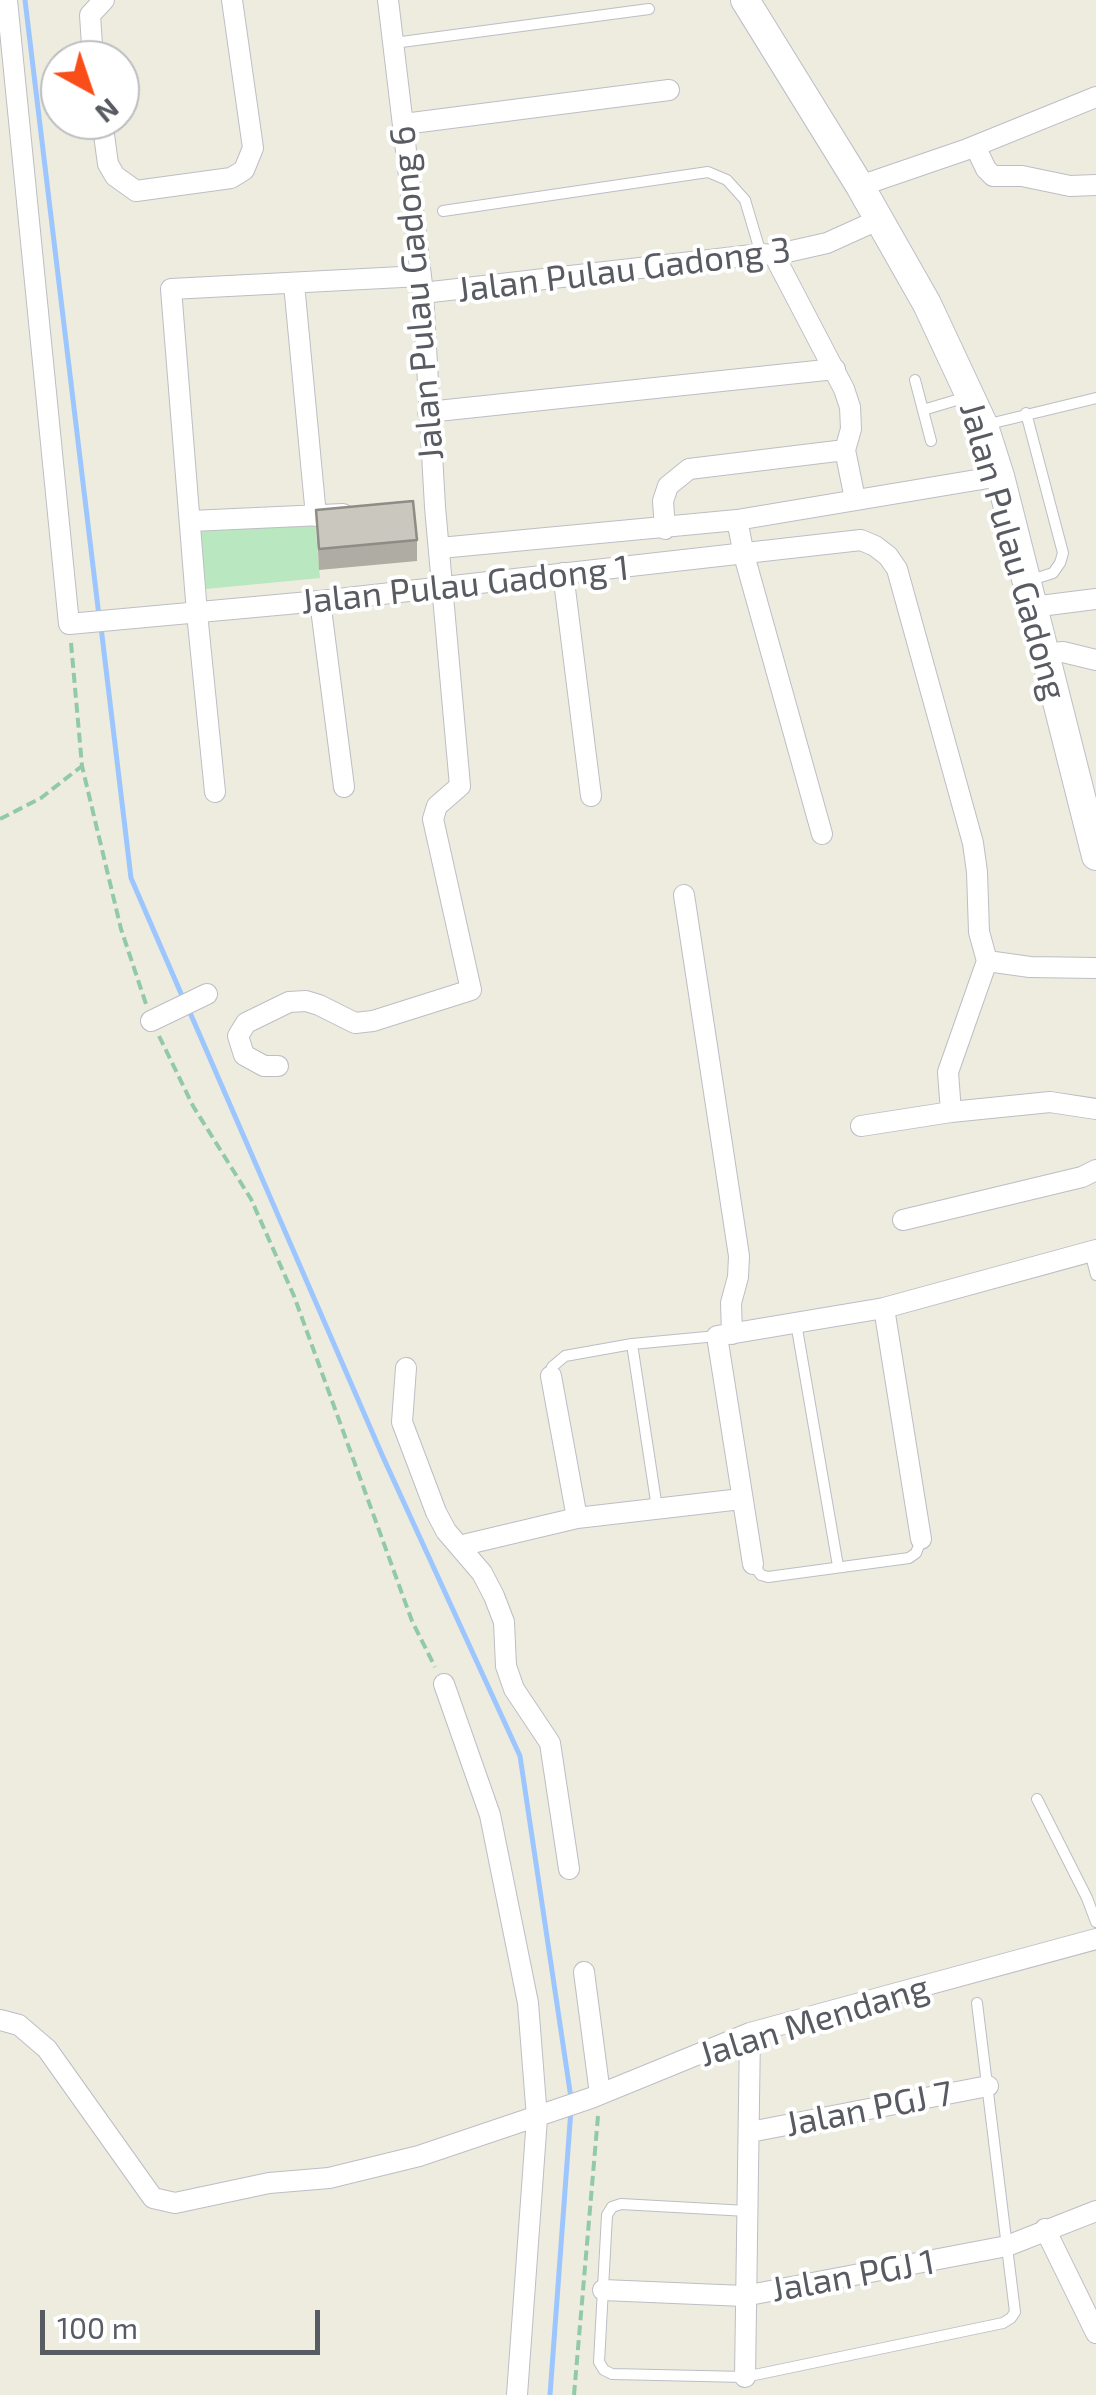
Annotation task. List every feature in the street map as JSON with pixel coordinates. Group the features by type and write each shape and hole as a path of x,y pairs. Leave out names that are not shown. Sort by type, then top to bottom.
{"main road":[{"name":"Jalan Pulau Gadong","path":"744,0 860,186 926,304 984,426 1096,856"}],"street":[{"path":"6,0 73,624"},
{"path":"92,40 90,15 104,0"},
{"path":"105,140 108,164 115,176 136,190 231,178 244,170 252,148 232,0"},
{"name":"Jalan Pulau Gadong 6","path":"278,1066 264,1066 244,1054 238,1036 246,1023 289,1002 319,1005 355,1023 471,990 433,818 438,806 460,786 440,548 425,508 428,412 422,284 388,0"},
{"path":"404,124 669,90"},
{"path":"860,186 975,146 1096,97"},
{"path":"975,146 993,176 1022,176 1056,185 1096,185"},
{"name":"Jalan Pulau Gadong 3","path":"191,521 171,289 422,284 768,254 826,243 878,220"},
{"path":"768,254 835,369 850,408 845,450 855,499"},
{"path":"294,284 316,516"},
{"path":"428,412 835,369"},
{"name":"Jalan Pulau Gadong 1","path":"665,529 663,501 668,486 689,469 845,450"},
{"path":"440,548 737,520 1000,476"},
{"path":"215,792 191,521 356,513"},
{"path":"737,520 822,834"},
{"name":"Jalan Pulau Gadong 1","path":"73,624 744,556 861,540 888,556 896,570 973,843 978,872 978,932 987,961"},
{"path":"563,572 590,796"},
{"path":"1029,595 1096,600"},
{"path":"320,601 344,787"},
{"path":"1044,654 1062,652 1096,660"},
{"path":"684,896 740,1256 724,1335 741,1499 753,1564"},
{"path":"951,1112 948,1072 987,961 1030,967 1096,968"},
{"path":"155,1019 207,994"},
{"path":"862,1126 1050,1102 1096,1109"},
{"path":"903,1220 1082,1178 1096,1170"},
{"path":"724,1335 884,1308 1093,1251"},
{"path":"884,1308 921,1539"},
{"path":"406,1368 402,1422 436,1512 482,1573 494,1596 504,1622 506,1666 514,1689 550,1743 570,1869"},
{"path":"551,1376 577,1518"},
{"path":"459,1546 577,1518 741,1499"},
{"path":"444,1684 490,1815 528,2003 543,2115 517,2395"},
{"name":"Jalan Mendang","path":"0,2020 19,2025 47,2049 153,2198 174,2204 269,2183 329,2178 419,2156 596,2096 750,2033 1096,1939"},
{"path":"584,1972 596,2096"},
{"path":"745,2377 750,2033"},
{"name":"Jalan PGJ 7","path":"750,2132 988,2086"},
{"name":"Jalan PGJ 1","path":"603,2290 744,2296 1007,2246 1096,2210"},
{"path":"1045,2229 1096,2333"}],"lane":[{"path":"394,42 648,9"},
{"path":"443,211 708,172 728,180 745,200 768,254"},
{"path":"915,380 932,441"},
{"path":"923,410 971,396"},
{"path":"984,426 1096,398"},
{"path":"1026,413 1063,553 1052,573 1029,595"},
{"path":"1093,1251 1096,1276"},
{"path":"796,1323 838,1566"},
{"path":"551,1376 552,1367 565,1356 632,1344 724,1335"},
{"path":"632,1344 657,1508"},
{"path":"753,1564 761,1576 768,1576 909,1558 921,1539"},
{"path":"1037,1799 1088,1898 1096,1922"},
{"path":"748,2211 621,2204 612,2207 608,2215 599,2362 604,2370 612,2374 745,2377 1003,2323 1014,2312 976,2003"}],"path":[{"path":"73,624 82,766 121,929 193,1106 251,1199 294,1296 412,1622 444,1684"},
{"path":"0,819 41,798 82,766"},
{"path":"574,2395 596,2096"}],"green space":[{"path":"315,520 320,578 206,589 200,531"}],"building":[{"path":"413,501 417,540 319,549 316,510"}],"waterway":[{"path":"25,0 99,616"},
{"path":"101,627 131,878 183,998"},
{"path":"188,1008 383,1457 520,1756 571,2098"},
{"path":"550,2395 571,2109"}]}
